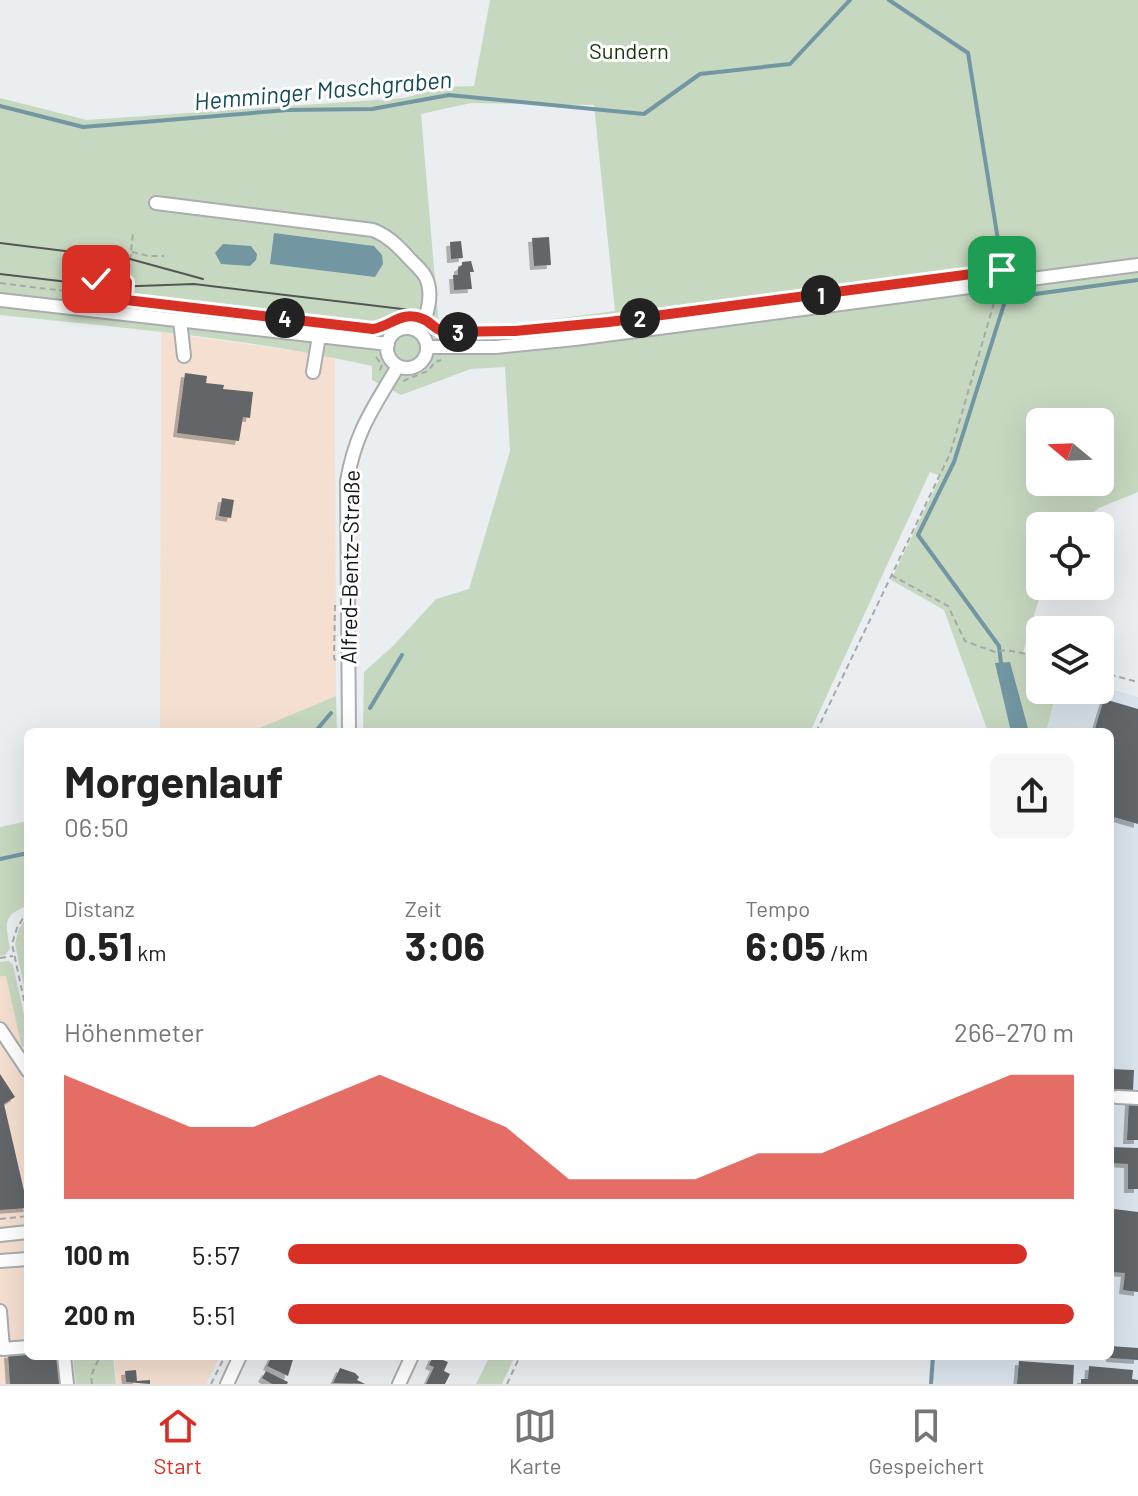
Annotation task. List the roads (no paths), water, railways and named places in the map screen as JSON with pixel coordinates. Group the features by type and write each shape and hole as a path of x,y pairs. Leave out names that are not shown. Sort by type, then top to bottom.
{"street":[{"path":"156,203 373,230 383,234 392,239 426,277 429,296 422,325 426,355 415,367 398,366 388,355 388,344 394,333 399,329 422,325"},
{"path":"427,347 496,347 575,339 1138,265"},
{"path":"0,300 388,344"},
{"path":"180,320 184,356"},
{"path":"313,372 319,336"},
{"name":"Alfred-Bentz-Straße","path":"349,728 347,481 353,450 367,416 398,366"},
{"path":"0,1029 24,1065"},
{"path":"1117,1097 1138,1098"},
{"path":"0,1235 24,1232"},
{"path":"0,1261 24,1259"},
{"path":"0,1311 3,1349 24,1347"},
{"path":"64,1360 67,1384"},
{"path":"227,1384 231,1360"},
{"path":"399,1384 410,1360"}],"water":[{"path":"274,233 374,246 382,255 383,264 375,277 270,264"},
{"path":"223,244 251,246 257,254 256,260 250,266 221,264 215,253"},
{"path":"1010,662 1028,728 1010,728 995,663"}],"waterway":[{"name":"Hemminger Maschgraben","path":"0,106 83,127 288,110 372,109 449,95 644,114 700,74 790,64 850,0"},
{"path":"889,0 968,53 1002,265"},
{"path":"1001,663 999,646 918,535 954,462 1006,298 1138,280"},
{"path":"370,708 402,655"},
{"path":"318,728 331,713"},
{"path":"0,859 24,854"},
{"path":"931,1384 933,1360"}],"tram line":[{"path":"0,243 130,259 203,279"},
{"path":"0,274 111,287 194,284 419,311"}],"park label":[{"name":"Sundern","path":"629,51"}]}
